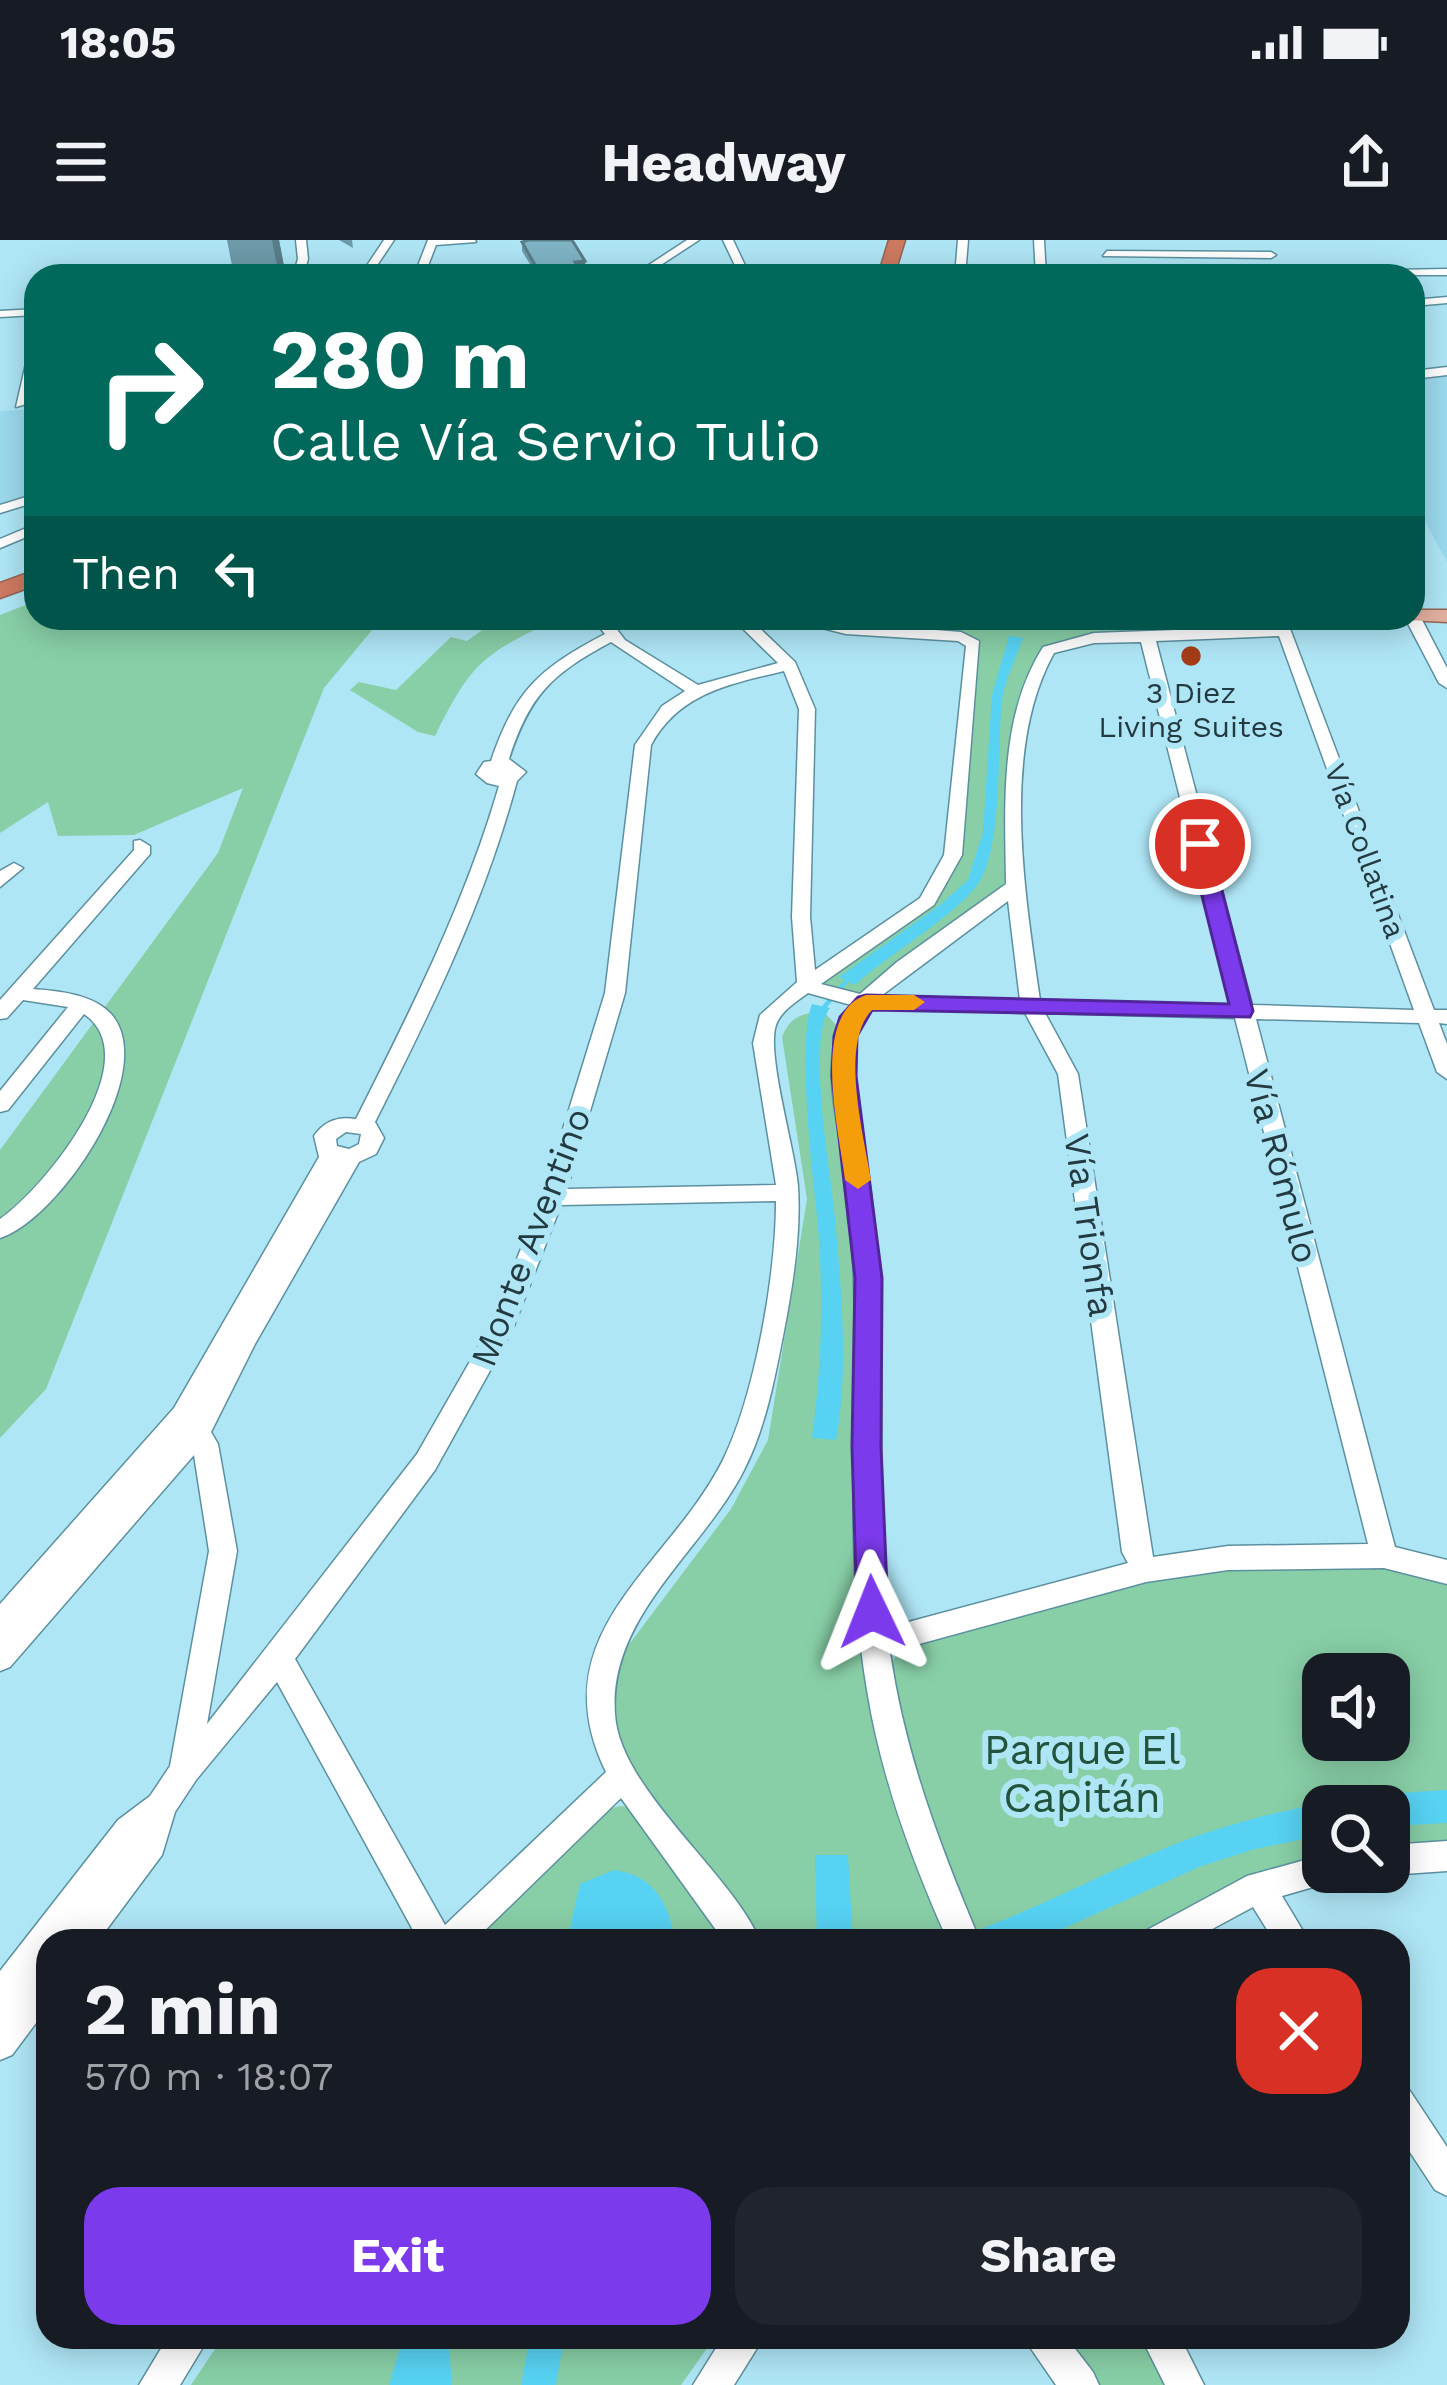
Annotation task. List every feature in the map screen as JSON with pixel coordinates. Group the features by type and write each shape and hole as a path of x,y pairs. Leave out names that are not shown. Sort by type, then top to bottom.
{"street":[{"path":"636,264 667,240"},
{"path":"656,264 694,240"},
{"path":"1264,240 1275,264"},
{"path":"433,241 471,242"},
{"path":"1108,254 1271,255"},
{"path":"20,404 24,390"},
{"path":"3,405 24,404"},
{"path":"609,630 695,690"},
{"path":"755,630 789,665 807,709 801,917 807,987"},
{"path":"735,1929 624,1775 604,1737 600,1681 617,1634 732,1468 744,1440 779,1276 788,1193 764,1032 774,1009 927,901 953,856 974,644 961,637 860,630"},
{"name":"Vía Trionfa","path":"1146,1570 1136,1552 1068,1074 1030,1003 1015,886 1022,724 1029,683 1042,658 1065,642 1275,630"},
{"name":"Vía Collatina","path":"1288,630 1437,1017 1447,1072"},
{"path":"1420,630 1447,682"},
{"name":"Vía Rómulo","path":"1147,635 1384,1556"},
{"path":"341,1156 324,1146 326,1136 356,1124 460,924 488,854 502,772 532,700 546,684 616,639"},
{"name":"Monte Aventino","path":"86,1929 152,1844 161,1806 184,1769 237,1712 277,1654 377,1530 460,1406 500,1331 553,1197 622,959 643,745 658,715 695,690 789,665"},
{"path":"0,1013 9,993 129,847 142,846 9,993"},
{"path":"959,1929 913,1820 880,1688 867,1447 869,1278 844,1076 845,1036 852,1017 881,986 1015,886"},
{"path":"807,987 866,1002 1437,1017"},
{"path":"0,1230 16,1220 56,1177 99,1117 114,1069 110,1026 81,1004 9,993"},
{"path":"0,1105 81,1004"},
{"path":"0,1658 191,1423 245,1340 341,1156 371,1144 372,1133 356,1124"},
{"path":"553,1197 788,1193"},
{"path":"0,1624 191,1423"},
{"path":"184,1769 204,1679 223,1551 191,1423"},
{"path":"875,1643 1146,1570 1228,1558 1384,1556 1447,1572"},
{"path":"277,1654 429,1929"},
{"path":"204,1679 212,1704 226,1713 237,1712"},
{"path":"464,1929 624,1775"},
{"name":"Monte Aventino","path":"53,1929 129,1831 161,1806"},
{"path":"1410,1859 1447,1856"},
{"path":"1180,1929 1258,1887 1302,1875"},
{"path":"1258,1887 1285,1929"},
{"name":"Monte Aventino","path":"0,1997 36,1951"},
{"path":"0,2043 36,1996"},
{"path":"1410,2121 1447,2178"},
{"path":"158,2385 182,2349"},
{"path":"712,2385 737,2349"},
{"path":"1052,2349 1080,2385"},
{"path":"1166,2349 1185,2385"}],"shaded area":[{"path":"1447,374 1447,562 1425,521 1425,376"},
{"path":"24,410 24,499 0,507 0,411"},
{"path":"1009,636 1023,638 1002,700 995,823 986,868 967,897 855,985 839,977 968,880 983,832 992,695"},
{"path":"812,1004 830,1008 823,1024 820,1076 841,1301 842,1386 836,1440 812,1438 821,1299 806,1075"},
{"path":"1447,1790 1447,1823 1410,1825 1410,1793"},
{"path":"1302,1809 1302,1839 1199,1867 1062,1929 980,1929 1168,1847"},
{"path":"815,1855 848,1855 852,1929 817,1929"},
{"path":"614,1870 640,1878 657,1894 673,1929 570,1929 580,1884"},
{"path":"400,2349 449,2349 452,2385 389,2385"},
{"path":"528,2349 562,2349 556,2385 521,2385"}],"green space":[{"path":"24,606 24,630 372,630 324,688 46,1389 0,1438 0,1150 218,853 243,788 134,835 58,836 48,802 0,833 0,615"},
{"path":"482,630 535,630 496,652 470,675 435,736 418,732 350,690 359,682 396,690 451,637 467,641"},
{"path":"899,630 1263,630 1094,638 1048,650 1022,725 1015,886 866,1002 807,987 908,914 947,873 974,644 961,637"},
{"name":"Parque El Capitán","path":"824,1012 836,1025 836,1077 856,1301 856,1505 946,1929 750,1929 634,1771 618,1740 612,1709 618,1659 731,1509 768,1440 807,1199 782,1037 789,1024"},
{"name":"Parque El Capitán","path":"1328,1565 1388,1569 1447,1583 1447,1841 1410,1844 1410,1785 1302,1785 1302,1860 1248,1875 1149,1929 968,1929 926,1835 888,1668 899,1651 1149,1579 1230,1568"},
{"path":"631,1807 719,1929 483,1929 609,1809"},
{"path":"215,2349 706,2349 681,2385 191,2385"},
{"path":"1072,2349 1152,2349 1170,2385 1098,2385"}],"building":[{"path":"572,240 585,261 534,264 522,242"}],"waterway":[{"path":"819,1013 850,977"}],"slow traffic":[{"path":"858,1180 844,1076 845,1036 852,1017 866,1002 914,1002"}],"place":[{"name":"3 Diez Living Suites","path":"1191,656"}],"route":[{"path":"872,1612 869,1278 844,1076 845,1036 852,1017 866,1002 1242,1011 1200,844"}]}
